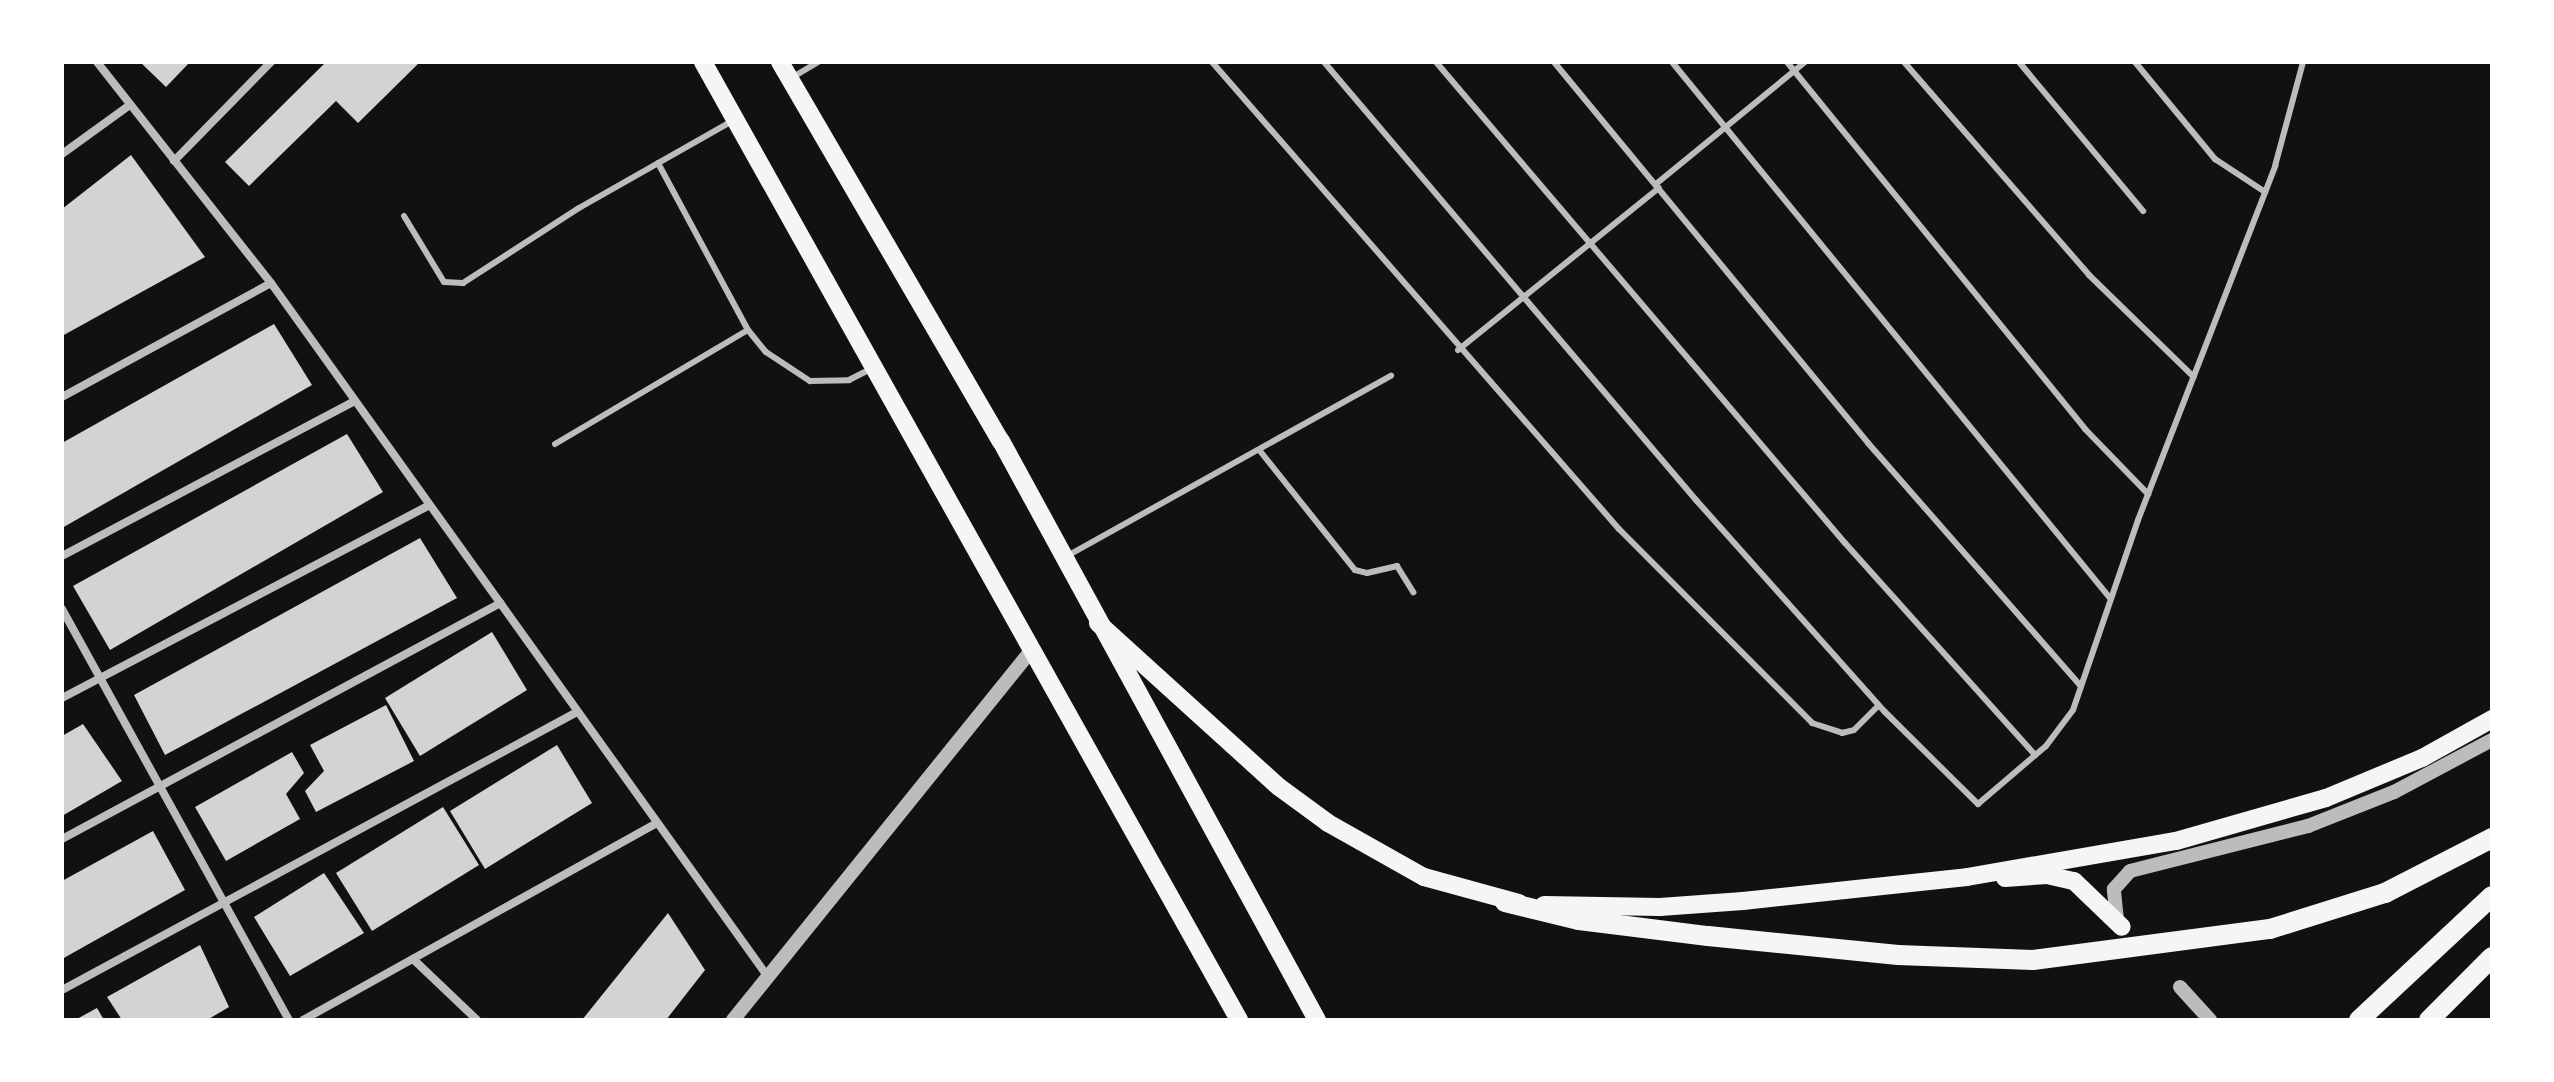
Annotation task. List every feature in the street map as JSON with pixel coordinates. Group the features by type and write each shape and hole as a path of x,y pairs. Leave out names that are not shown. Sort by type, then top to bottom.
{"highway":[{"path":"703,62 1239,1020"},
{"path":"785,70 1063,558 1317,1020"},
{"path":"1098,623 1279,787 1328,823 1412,872 1505,902 1579,920 1970,960 2048,959 2270,929 2385,893 2492,838"},
{"path":"1505,902 1660,907 1967,877 2176,841 2288,813 2390,773 2492,719"},
{"path":"1967,877 2066,878 2080,884 2119,924"},
{"path":"2359,1020 2492,896"},
{"path":"2429,1020 2492,957"}],"street":[{"path":"97,62 271,283 768,977"},
{"path":"174,161 271,62"},
{"path":"62,154 130,105"},
{"path":"62,397 271,283"},
{"path":"62,556 355,401"},
{"path":"62,698 429,505"},
{"path":"62,839 500,603"},
{"path":"62,609 289,1020"},
{"path":"733,1020 1032,650"},
{"path":"62,990 577,712"},
{"path":"2119,924 2114,889 2130,871 2308,826 2394,792 2492,740"},
{"path":"303,1020 657,823"},
{"path":"413,959 477,1020"},
{"path":"2180,987 2210,1020"}],"lane":[{"path":"785,70 818,62"},
{"path":"1212,62 1458,350 1619,529 1812,723 1842,733 1854,730 1879,705"},
{"path":"1324,62 1521,299 1879,705 1978,804 2065,725 2148,494 2265,192 2303,62"},
{"path":"1436,62 1845,543 2035,755"},
{"path":"1554,62 1917,501 2081,686"},
{"path":"1672,62 2110,598"},
{"path":"1787,62 2085,429 2148,494"},
{"path":"1458,350 1590,244 1805,62"},
{"path":"1904,62 2089,275 2194,377"},
{"path":"2019,62 2143,211"},
{"path":"2135,62 2215,159 2265,192"},
{"path":"404,216 444,282 463,283 658,163 736,119"},
{"path":"658,163 748,330 766,352 810,381 849,380 874,367"},
{"path":"555,444 748,330"},
{"path":"1063,558 1391,376"},
{"path":"1260,451 1355,570 1367,573 1397,566 1413,592"}],"building":[{"path":"140,62 190,62 166,87"},
{"path":"326,62 420,62 358,123 336,101 249,186 225,162"},
{"path":"131,155 205,257 62,336 62,209"},
{"path":"274,324 312,385 62,528 62,443"},
{"path":"347,434 383,492 110,650 73,586"},
{"path":"420,538 457,598 165,755 134,695"},
{"path":"492,632 527,690 420,756 385,698"},
{"path":"386,705 414,761 316,812 305,791 324,771 310,745"},
{"path":"83,724 122,781 62,816 62,736"},
{"path":"557,745 592,803 485,869 450,811"},
{"path":"292,752 304,773 286,794 300,819 226,861 195,807"},
{"path":"443,807 479,865 372,931 336,873"},
{"path":"153,831 185,890 62,959 62,881"},
{"path":"324,873 364,933 290,976 254,917"},
{"path":"668,913 705,970 666,1020 582,1020"},
{"path":"200,945 229,1007 207,1020 122,1020 107,997"},
{"path":"97,1008 104,1020 75,1020"}]}
